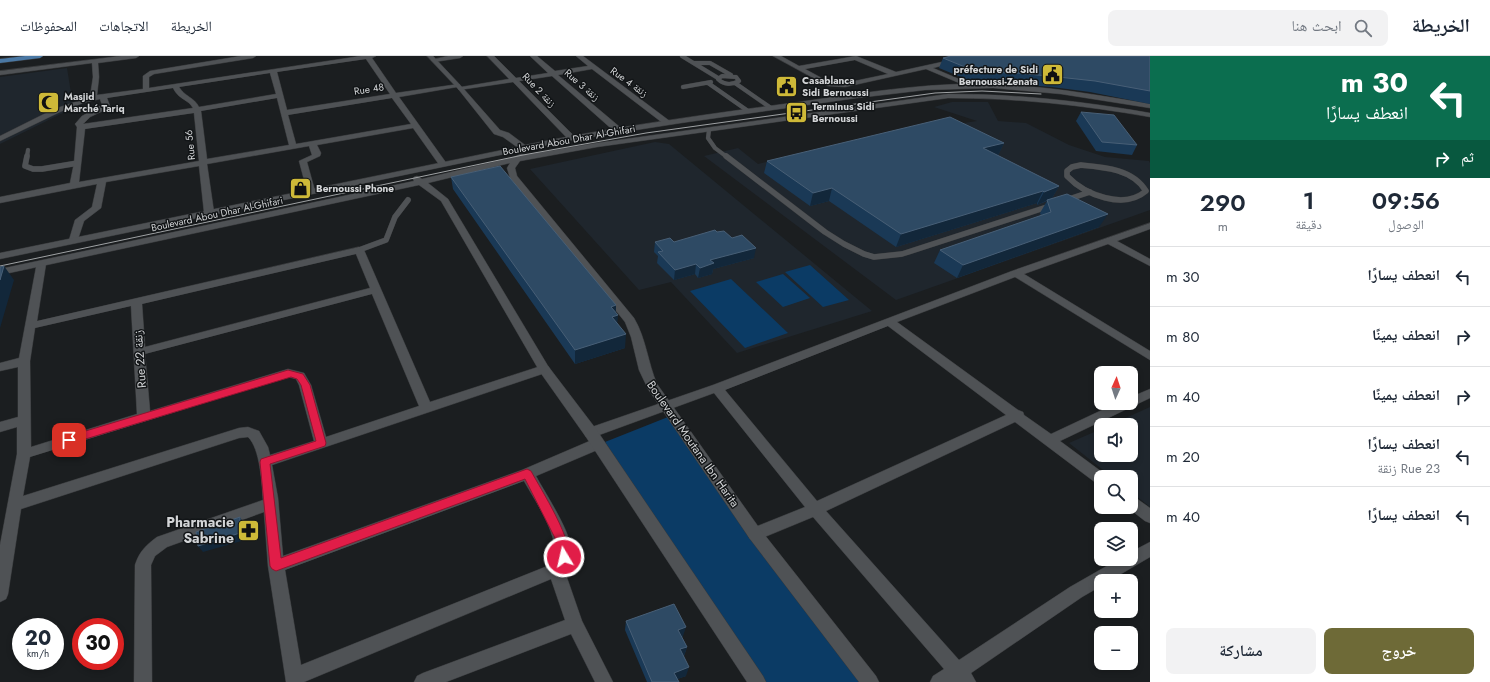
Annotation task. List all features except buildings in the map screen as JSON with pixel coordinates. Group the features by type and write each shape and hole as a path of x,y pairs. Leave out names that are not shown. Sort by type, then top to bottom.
{"main road":[{"path":"0,57 11,56"},
{"path":"0,61 40,56"}],"street":[{"path":"0,73 136,56"},
{"path":"204,56 207,63"},
{"path":"146,90 146,76 152,72 253,56"},
{"path":"0,138 62,108 93,98 175,86 260,65 273,71 369,56 414,126 443,164"},
{"path":"432,58 460,56"},
{"name":"Rue 2 زنقة","path":"490,56 516,80 572,138"},
{"name":"Rue 3 زنقة","path":"533,56 618,130"},
{"name":"Rue 4 زنقة","path":"579,56 667,122"},
{"path":"776,56 828,84 836,85 845,85 978,56"},
{"path":"935,56 949,62"},
{"path":"432,58 497,132 506,135 522,147"},
{"path":"799,68 856,58 895,74"},
{"path":"93,98 96,77 95,62"},
{"name":"Rue 48","path":"284,114 395,95 516,80 592,67"},
{"path":"926,67 971,86"},
{"path":"273,71 278,95 293,147"},
{"path":"175,86 180,95 193,102 196,110"},
{"name":"Boulevard Abou Dhar Al-Ghifari","path":"0,272 41,264 420,175 513,155 522,147 667,122 929,88 971,86 1049,91 1150,106"},
{"path":"81,127 196,110 278,95"},
{"path":"74,185 78,163 81,120 106,106 103,96"},
{"name":"Boulevard Abou Dhar Al-Ghifari","path":"0,256 311,191 420,175 443,164 597,145 682,132 709,130 948,96 998,96 1052,100 1150,115"},
{"name":"Rue 56","path":"196,110 209,212"},
{"path":"0,200 74,185 414,126"},
{"path":"497,132 497,139 513,155"},
{"path":"311,191 302,161 316,156 317,153 312,144"},
{"name":"Boulevard Moutana Ibn Harita","path":"513,155 511,168 513,176 630,321 637,333 646,376 652,386 755,534 870,682"},
{"path":"420,175 444,199 544,369 594,439 757,682"},
{"path":"74,240 80,220 96,208 102,180"},
{"path":"276,566 527,474 594,439 666,405 717,388 889,320 1016,273 1150,226"},
{"path":"1109,241 1150,263"},
{"path":"30,326 359,250 426,408"},
{"path":"0,594 24,454 24,361 41,264"},
{"path":"1016,273 1150,356"},
{"path":"139,352 376,290"},
{"name":"Rue 22 زنقة","path":"136,302 144,417"},
{"path":"889,320 1094,473"},
{"path":"0,367 24,361"},
{"path":"265,462 544,369"},
{"path":"24,454 288,373 300,376 305,385 321,443"},
{"path":"717,388 816,509 963,677"},
{"path":"1138,398 1150,393"},
{"path":"1050,440 1113,410"},
{"path":"755,534 816,509 1018,415"},
{"path":"0,427 24,420"},
{"path":"14,506 239,433 248,432 254,434 257,438 265,462 276,566 294,679 556,570 561,565 564,557 561,537 527,474"},
{"path":"143,682 143,565 146,556 152,549 162,542 270,504"},
{"path":"1138,508 1150,517"},
{"path":"939,682 963,677 1076,592 1150,549"},
{"path":"556,570 575,624 604,682"},
{"path":"423,682 444,678 575,624"}],"lane":[{"path":"682,56 694,62 724,83 735,83 740,80 710,64 694,62"},
{"path":"683,87 708,83 722,76 733,76"},
{"path":"708,83 748,111"},
{"path":"735,83 771,108"},
{"path":"709,130 708,138 716,148 825,232 855,250 874,257 902,254 1053,205"},
{"path":"28,150 25,166 33,169 78,163"},
{"path":"1060,202 1090,192 1115,199 1127,199 1137,198 1143,195 1146,191 1144,186 1139,181 1131,176 1106,168 1081,166 1072,167 1067,171 1066,176 1070,181 1090,192"},
{"path":"359,250 386,240 395,217 408,200"}],"shaded area":[{"path":"67,68 72,99 69,101 83,103 0,144 0,77"},
{"path":"952,102 988,102 998,121 1026,123 1069,145 1105,157 1149,161 1150,210 896,300 704,156 738,148 758,164 941,120 951,125 977,121 934,107"},
{"path":"655,142 669,144 872,311 737,353 671,282 639,290 530,169"},
{"path":"810,265 849,300 823,307 785,272"},
{"path":"783,274 810,298 783,307 756,282"},
{"path":"731,279 788,333 745,348 690,291"},
{"path":"1150,407 1150,507 1138,498 1138,470 1103,470 1069,443 1094,432 1094,462 1138,462 1138,418 1126,418"},
{"path":"668,417 868,682 760,682 605,442"}],"tram line":[{"path":"0,266 523,155 646,133 935,93 982,91 1041,94"}],"place":[{"name":"préfecture de Sidi Bernoussi-Zenata","path":"1053,75"},
{"name":"Casablanca Sidi Bernoussi","path":"787,86"},
{"name":"Masjid Marché Tariq","path":"48,102"},
{"name":"Terminus Sidi Bernoussi","path":"796,112"},
{"name":"Bernoussi Phone","path":"300,188"},
{"name":"Pharmacie Sabrine","path":"249,530"}],"route":[{"path":"69,440 288,373 293,373 300,376 305,385 321,443 265,462 276,566 527,474 561,537 564,557"}]}
